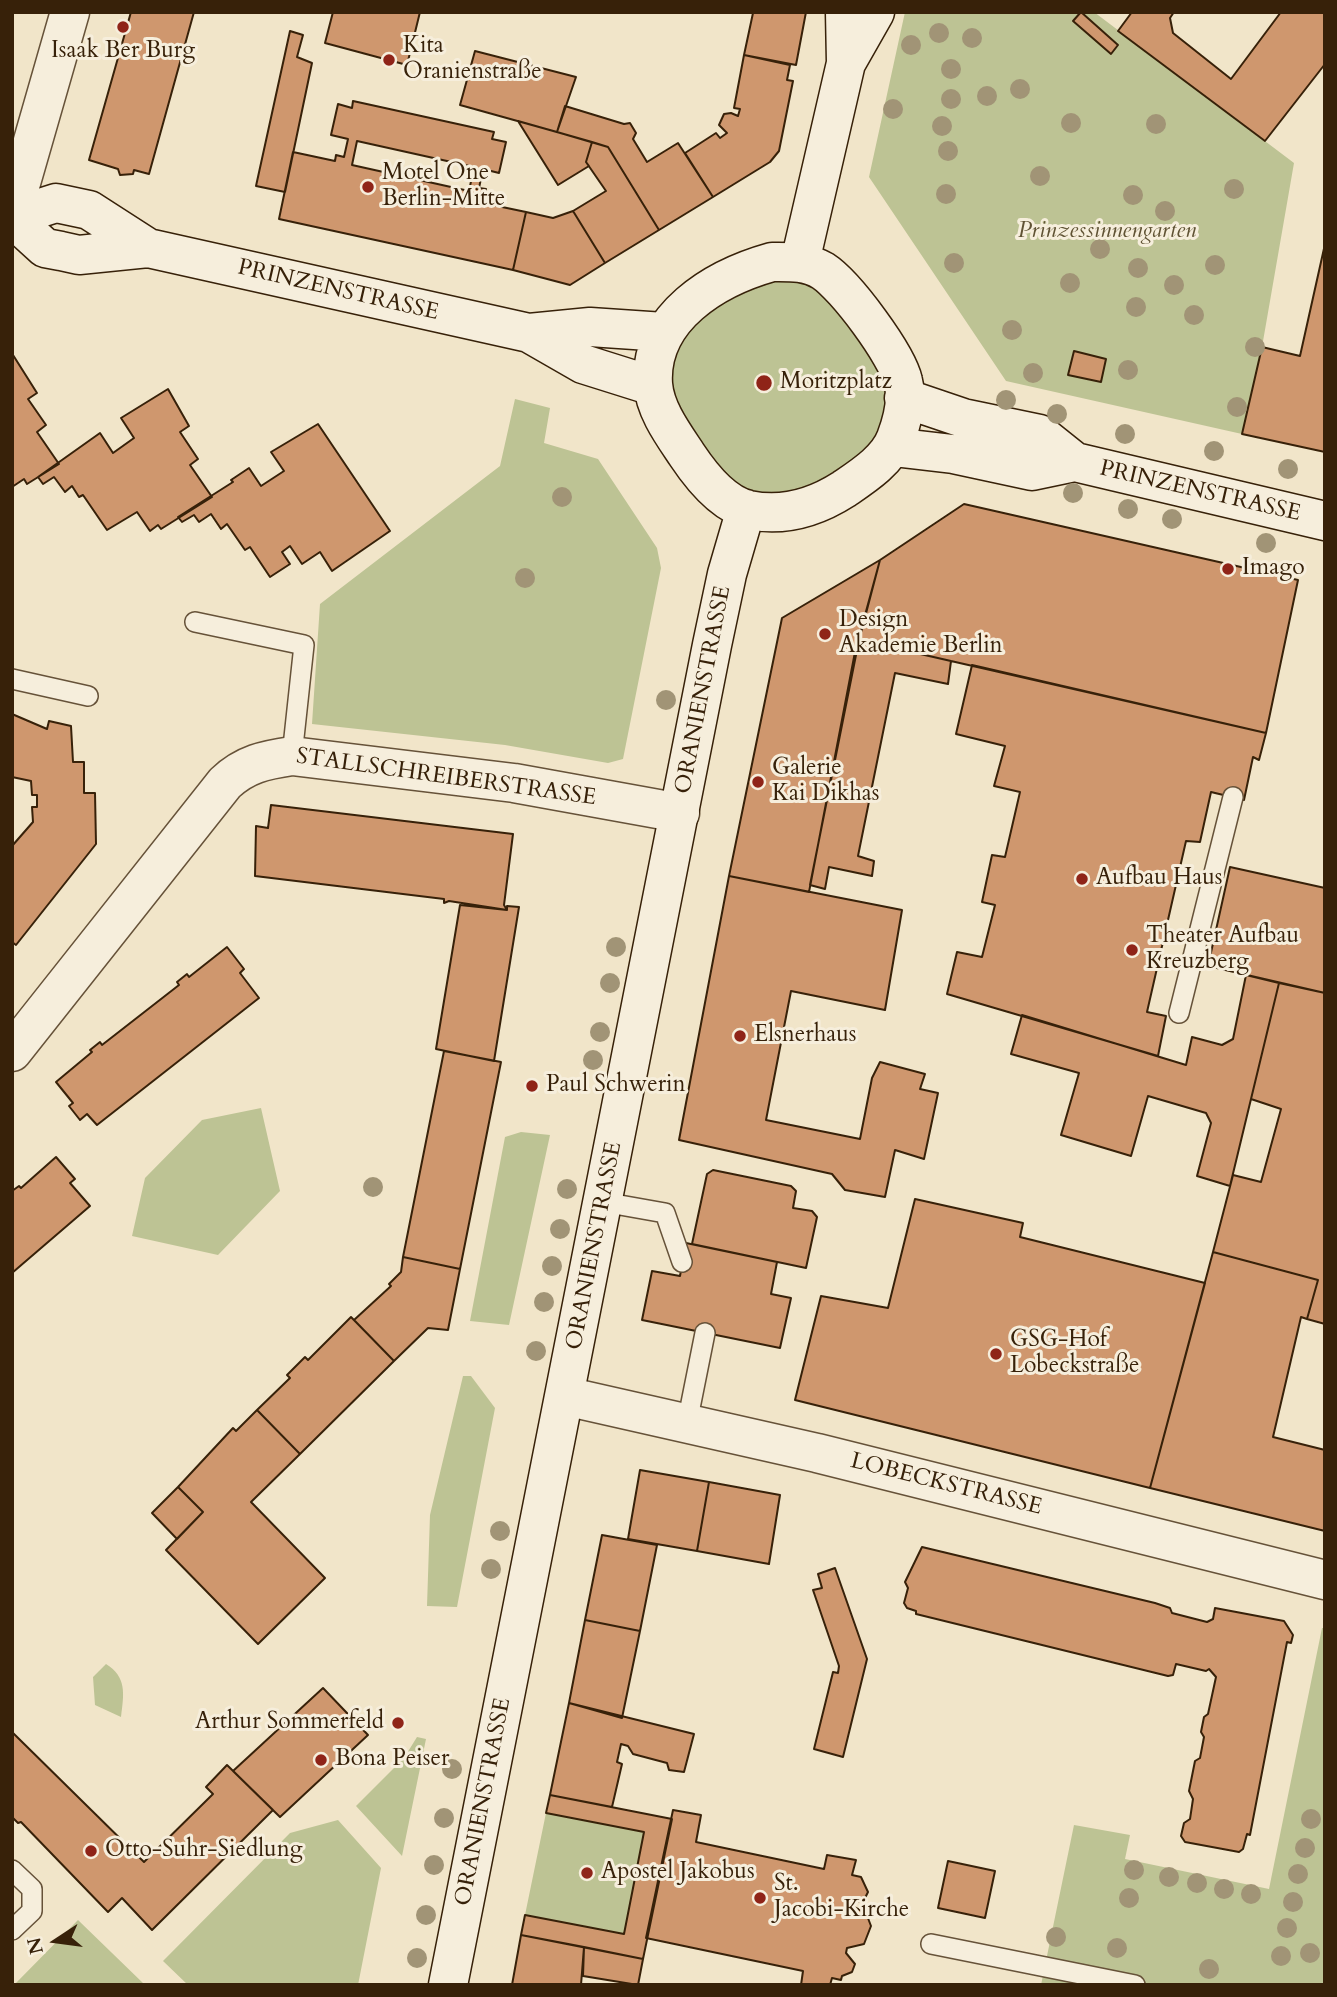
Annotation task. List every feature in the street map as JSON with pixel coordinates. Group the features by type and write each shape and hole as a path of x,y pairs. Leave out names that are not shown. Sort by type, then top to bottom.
{"main road":[{"path":"12,216 70,12"},
{"path":"800,262 846,63 845,12"},
{"path":"846,63 875,12"},
{"name":"PRINZENSTRASSE","path":"12,216 56,203 89,210 148,248 529,333 583,364 653,386"},
{"path":"772,262 800,262 822,271 858,307 900,375 904,398 902,422 893,447 856,481 821,503 781,512 746,509 714,489 692,463 665,422 653,386 654,357 664,332 685,306 742,271 772,262"},
{"name":"PRINZENSTRASSE","path":"529,333 590,327 664,332"},
{"name":"PRINZENSTRASSE","path":"904,398 964,418 1040,434 1075,462"},
{"name":"PRINZENSTRASSE","path":"893,447 953,454 1032,471 1075,462 1325,521"},
{"name":"ORANIENSTRASSE","path":"449,1985 722,599 746,509"},
{"name":"STALLSCHREIBERSTRASSE","path":"12,1052 225,783 237,771 257,761 292,756 514,783 680,813"},
{"name":"LOBECKSTRASSE","path":"565,1396 687,1423 1325,1580"}],"lane":[{"path":"195,622 304,645 292,756"},
{"path":"12,679 88,696"},
{"path":"1179,1013 1233,797"},
{"path":"603,1202 666,1213 682,1262"},
{"path":"687,1423 705,1333"},
{"path":"12,1870 32,1889 32,1911 12,1930"},
{"path":"931,1944 1135,1985"}],"green space":[{"name":"Prinzessinnengarten","path":"905,12 1094,12 1294,163 1262,347 1242,434 1006,381 869,177"},
{"path":"798,280 826,291 885,378 887,413 871,447 812,490 759,496 729,482 681,416 672,396 669,367 692,322 760,281"},
{"path":"515,399 550,408 544,443 598,459 657,548 661,568 623,759 608,763 505,745 312,724 320,604 500,466"},
{"path":"261,1108 280,1191 218,1255 132,1236 145,1178 202,1120"},
{"path":"521,1132 550,1135 509,1325 470,1321 505,1137"},
{"path":"463,1376 471,1376 495,1408 457,1607 427,1606 430,1515"},
{"path":"1322,1628 1325,1628 1325,1985 1041,1985 1074,1825 1130,1835 1125,1859 1269,1889"},
{"path":"106,1664 121,1680 121,1717 95,1705 93,1677"},
{"path":"417,1737 426,1739 402,1856 356,1806 404,1758"},
{"path":"546,1813 644,1832 624,1934 525,1915"},
{"path":"338,1820 381,1868 358,1985 188,1985 163,1961 290,1833"},
{"path":"78,1920 145,1985 14,1985"}],"building":[{"path":"131,12 194,12 149,174 134,170 133,174 120,175 118,169 89,160"},
{"path":"333,12 420,12 407,65 325,43"},
{"path":"748,12 806,12 796,65 744,55 753,13"},
{"path":"1081,12 1118,45 1111,54 1073,21"},
{"path":"1132,12 1174,12 1170,18 1173,33 1231,79 1281,12 1325,12 1325,64 1265,141 1118,31"},
{"path":"290,31 303,35 297,57 312,63 285,192 256,186"},
{"path":"475,51 576,77 557,132 460,105"},
{"path":"744,55 790,65 787,80 793,81 779,151 770,162 713,197 685,153 716,133 720,138 727,133 719,125 724,114 738,116 740,109 734,108"},
{"name":"Motel One Berlin-Mitte","path":"353,101 494,132 492,139 506,142 499,173 483,169 479,188 486,189 483,203 526,212 513,270 279,219 293,152 335,161 336,155 344,157 348,139 331,135 338,104 352,108","holes":["357,141 474,167 469,191 352,165"]},
{"path":"565,106 624,124 630,123 636,133 633,139 647,162 678,143 713,197 659,230 608,147 557,132"},
{"path":"518,121 592,142 586,162 589,166 558,185"},
{"path":"592,142 608,147 659,230 605,263 573,211 606,191 586,162"},
{"path":"573,211 605,263 570,285 513,270 526,212 553,218"},
{"path":"1325,244 1325,452 1242,434 1262,347 1300,356"},
{"path":"1074,351 1106,359 1101,382 1068,375"},
{"path":"13,355 37,393 28,399 46,425 37,432 59,464 27,484 24,479 12,487"},
{"path":"168,389 189,426 180,432 198,459 190,465 212,497 161,529 158,525 150,531 137,512 107,530 83,495 79,497 72,486 65,492 54,477 43,484 38,477 100,433 113,453 134,438 121,418"},
{"path":"318,424 390,531 332,571 320,552 302,564 290,546 282,552 290,564 270,577 250,547 245,550 227,524 221,529 211,514 199,522 194,515 182,522 178,517 233,482 231,480 249,468 261,486 284,471 271,452"},
{"path":"964,504 1298,580 1266,733 859,640 880,560"},
{"path":"880,560 855,652 809,892 729,876 782,618"},
{"path":"859,640 951,661 948,684 895,673 858,856 874,861 872,876 829,867 825,889 810,885"},
{"name":"Aufbau Haus","path":"972,665 1266,733 1259,760 1253,757 1244,800 1211,792 1200,842 1186,841 1147,1012 1166,1016 1158,1056 947,994 957,952 982,957 995,905 982,902 992,855 1005,857 1020,792 994,786 1005,746 956,734"},
{"path":"12,714 47,729 49,721 71,726 73,762 84,762 84,793 95,793 96,844 16,945 12,942 12,846 33,822 32,807 37,807 37,795 32,795 31,781 12,777"},
{"path":"271,805 513,834 504,905 507,910 449,901 444,903 444,899 255,876 256,826 268,828"},
{"path":"1230,867 1325,888 1325,993 1208,966"},
{"name":"Elsnerhaus","path":"729,876 902,910 885,1010 791,991 766,1120 860,1139 872,1078 880,1062 925,1074 920,1089 938,1093 924,1159 895,1150 885,1197 845,1190 832,1174 679,1140"},
{"path":"460,905 507,910 507,906 519,907 494,1061 436,1049"},
{"path":"227,947 244,969 240,973 259,998 97,1125 87,1114 80,1120 69,1106 73,1103 56,1082 100,1042 102,1045 179,985 177,982 187,974 189,977"},
{"path":"1246,975 1279,983 1230,1186 1197,1176 1211,1123 1206,1113 1148,1096 1131,1156 1061,1135 1079,1073 1011,1054 1022,1015 1186,1065 1192,1037 1222,1045 1233,1039"},
{"path":"1279,983 1325,993 1325,1324 1307,1319 1318,1280 1213,1252 1233,1175 1261,1182 1281,1109 1251,1099"},
{"path":"444,1051 501,1062 460,1269 403,1257"},
{"path":"56,1157 75,1179 70,1183 90,1206 12,1273 12,1191 19,1186 21,1188"},
{"path":"713,1170 791,1186 796,1191 793,1208 812,1211 817,1217 806,1268 692,1244 707,1174"},
{"name":"GSG-Hof Lobeckstraße","path":"915,1199 1023,1223 1020,1237 1205,1283 1150,1488 795,1400 821,1296 888,1308"},
{"path":"686,1243 777,1262 771,1294 791,1298 780,1348 642,1320 652,1271 680,1276"},
{"path":"1213,1252 1318,1280 1307,1319 1301,1317 1273,1437 1325,1450 1325,1531 1150,1488"},
{"path":"403,1257 460,1269 448,1330 428,1328 394,1361 354,1320 391,1286 389,1284 401,1272"},
{"path":"351,1317 394,1361 300,1454 257,1410 290,1378 287,1375 305,1357 308,1360"},
{"path":"257,1410 300,1454 251,1502 325,1578 258,1644 166,1550 203,1512 178,1487 233,1428 236,1431"},
{"path":"640,1470 709,1482 697,1551 628,1539"},
{"path":"709,1482 780,1495 769,1564 697,1551"},
{"path":"178,1487 203,1512 177,1539 152,1513"},
{"path":"602,1535 657,1545 640,1631 585,1620"},
{"path":"922,1547 1155,1603 1170,1608 1172,1613 1207,1622 1213,1619 1215,1608 1284,1621 1293,1635 1291,1643 1287,1642 1250,1835 1247,1834 1243,1849 1239,1852 1185,1842 1181,1836 1184,1823 1190,1819 1193,1799 1189,1791 1195,1761 1200,1758 1204,1737 1201,1732 1216,1677 1209,1669 1206,1671 1176,1664 1173,1675 1168,1676 916,1614 916,1611 907,1608 904,1603 908,1588 905,1582"},
{"path":"835,1568 867,1659 843,1757 814,1749 833,1672 838,1673 839,1666 813,1590 822,1588 818,1574"},
{"path":"585,1620 640,1631 622,1718 569,1703"},
{"path":"323,1688 368,1735 280,1817 233,1771"},
{"path":"569,1703 694,1734 684,1772 669,1770 667,1763 633,1754 628,1746 621,1744 617,1762 622,1764 612,1807 550,1795"},
{"path":"12,1732 144,1862 213,1794 206,1787 227,1765 273,1810 152,1930 122,1898 108,1912 21,1822 18,1823 12,1817"},
{"path":"550,1795 672,1819 643,1959 521,1935 525,1915 624,1934 644,1832 546,1813"},
{"name":"St. Jacobi-Kirche","path":"673,1810 701,1815 696,1842 824,1869 827,1855 856,1860 852,1875 861,1877 868,1892 864,1900 856,1902 854,1907 866,1913 871,1926 864,1944 847,1948 846,1953 855,1964 852,1972 842,1976 841,1980 832,1978 830,1985 801,1985 803,1971 646,1938"},
{"path":"948,1861 995,1871 985,1918 938,1908"},
{"path":"521,1935 584,1947 581,1985 512,1985"},
{"path":"584,1947 643,1959 638,1985 583,1976"}],"place":[{"name":"Isaak Ber Burg","path":"123,27"},
{"name":"Kita Oranienstraße","path":"389,60"},
{"name":"Motel One Berlin-Mitte","path":"368,187"},
{"name":"Moritzplatz","path":"764,383"},
{"name":"Imago","path":"1228,569"},
{"name":"Design Akademie Berlin","path":"825,634"},
{"name":"Galerie Kai Dikhas","path":"758,782"},
{"name":"Aufbau Haus","path":"1082,879"},
{"name":"Theater Aufbau Kreuzberg","path":"1132,950"},
{"name":"Elsnerhaus","path":"740,1036"},
{"name":"Paul Schwerin","path":"532,1086"},
{"name":"GSG-Hof Lobeckstraße","path":"996,1354"},
{"name":"Arthur Sommerfeld","path":"398,1723"},
{"name":"Bona Peiser","path":"321,1760"},
{"name":"Otto-Suhr-Siedlung","path":"91,1851"},
{"name":"Apostel Jakobus","path":"587,1873"},
{"name":"St. Jacobi-Kirche","path":"760,1898"}]}
